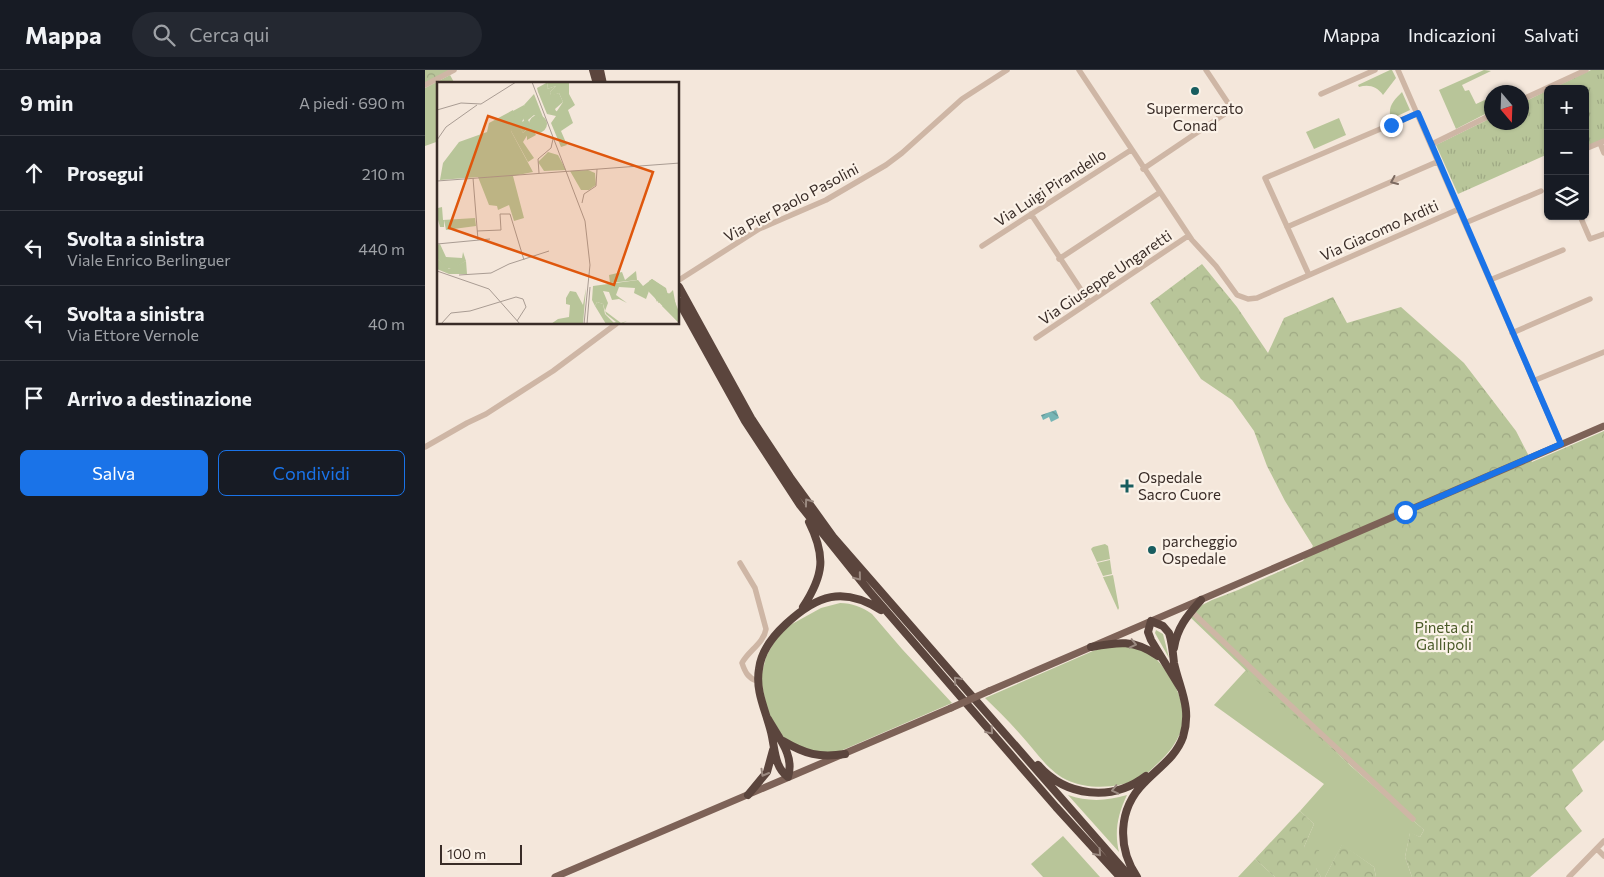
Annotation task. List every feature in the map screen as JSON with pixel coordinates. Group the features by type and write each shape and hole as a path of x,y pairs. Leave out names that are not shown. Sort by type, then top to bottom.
{"highway":[{"path":"681,301 745,422 800,505 889,615 1056,807 1120,877"},
{"path":"681,301 751,418 834,538 1130,877"},
{"path":"788,777 779,768 757,681 759,667 771,639 800,610 816,586 821,562 817,539 800,505"},
{"path":"800,610 827,597 841,595 857,597 889,615"},
{"path":"1173,652 1180,626 1201,600"},
{"path":"1137,877 1126,856 1123,842 1124,821 1134,795 1171,756 1182,739 1187,720 1187,705 1181,689 1170,638 1166,628 1151,621 1148,630 1149,636 1181,689"},
{"path":"1091,647 1116,642 1129,642 1152,652 1168,667"},
{"path":"990,717 1005,729 1050,777 1078,791 1101,793 1125,788 1141,780 1171,756"},
{"path":"768,719 783,742 790,763 788,777"},
{"path":"783,742 809,754 825,756 845,754"},
{"path":"748,795 767,772 773,748"}],"main road":[{"path":"555,877 845,754 1604,426"}],"street":[{"path":"425,85 454,70"},
{"name":"Via Pier Paolo Pasolini","path":"680,279 759,230 826,200 886,165 962,99 1007,70"},
{"path":"1079,70 1189,236"},
{"path":"1143,169 1233,109 1207,70"},
{"path":"1321,94 1375,70"},
{"path":"1398,70 1432,144 1561,444"},
{"path":"1568,70 1570,77"},
{"path":"1529,96 1586,70"},
{"path":"1309,275 1265,178 1418,113"},
{"path":"1432,144 1484,118"},
{"path":"1589,147 1602,142 1604,153"},
{"name":"Via Luigi Pirandello","path":"982,246 1131,150"},
{"path":"1287,227 1439,161"},
{"path":"1465,223 1541,191"},
{"path":"1059,258 1159,193"},
{"name":"Via Giacomo Arditi","path":"1189,236 1216,266 1231,288 1241,298 1248,299 1257,298 1459,209"},
{"path":"1031,214 1089,302"},
{"path":"1582,220 1590,240 1604,234"},
{"name":"Via Giuseppe Ungaretti","path":"1036,338 1189,236"},
{"path":"1489,280 1563,250"},
{"path":"1512,333 1590,299"},
{"path":"425,446 486,414 553,371 615,325"},
{"path":"1533,381 1604,352"},
{"path":"740,563 755,588 766,629 766,633 742,663 747,675 757,681"},
{"path":"1191,611 1275,692 1413,819"},
{"path":"1569,877 1604,841"},
{"path":"1597,849 1604,856"}],"green space":[{"path":"425,70 451,70 425,83"},
{"path":"1392,70 1396,78 1383,95 1372,86 1359,87 1358,85"},
{"path":"1484,70 1491,71 1462,85 1465,91 1469,90 1476,104 1484,100 1484,115 1456,129 1439,90"},
{"path":"1591,70 1604,70 1604,139 1589,145 1589,85 1559,85"},
{"path":"450,75 454,82 437,82 437,142 425,146 425,88"},
{"path":"1402,92 1410,110 1391,119 1391,107"},
{"path":"1544,92 1544,156 1458,194 1436,145 1484,121 1484,130 1529,130 1529,100"},
{"path":"1339,118 1346,135 1314,149 1306,132"},
{"name":"Pineta di Gallipoli","path":"1202,264 1237,307 1268,353 1284,318 1333,297 1347,323 1401,307 1464,363 1516,431 1532,462 1604,431 1604,740 1572,770 1583,791 1565,808 1582,831 1530,877 1412,877 1405,857 1410,832 1420,837 1424,830 1283,706 1190,617 1202,605 1212,600 1303,561 1313,546 1285,501 1267,466 1254,431 1232,400 1201,379 1150,303"},
{"path":"1105,544 1108,546 1110,559 1097,562 1091,549"},
{"path":"1110,560 1112,574 1103,576 1097,563"},
{"path":"1113,575 1119,608 1118,610 1103,577"},
{"path":"840,603 857,606 872,614 952,703 838,752 810,753 784,738 770,716 762,685 762,673 766,657 778,635 792,624 821,608"},
{"path":"1156,630 1163,634 1169,658 1155,633"},
{"path":"1108,646 1135,647 1147,652 1160,663 1168,673 1180,699 1183,722 1179,736 1172,748 1150,771 1140,778 1114,786 1086,786 1069,781 1055,772 985,698"},
{"path":"1246,670 1424,830 1420,837 1410,833 1405,857 1412,877 1376,877 1374,867 1342,845 1325,877 1321,877 1304,847 1314,824 1300,811 1324,784 1214,705"},
{"path":"1068,795 1097,800 1127,795 1118,823 1119,852"},
{"path":"1300,811 1314,824 1304,847 1319,850 1321,864 1316,868 1321,877 1275,877 1255,859"},
{"path":"1063,836 1100,877 1043,877 1031,864"},
{"path":"1342,844 1374,867 1376,877 1325,877"},
{"path":"1255,859 1275,877 1238,877"}],"water":[{"path":"1056,410 1059,418 1051,422 1049,417 1043,420 1041,415"}],"place":[{"name":"Supermercato Conad","path":"1195,91"},
{"name":"Ospedale Sacro Cuore","path":"1127,486"},
{"name":"parcheggio Ospedale","path":"1152,550"}],"route":[{"path":"1391,125 1418,113 1561,444 1405,512"}]}
